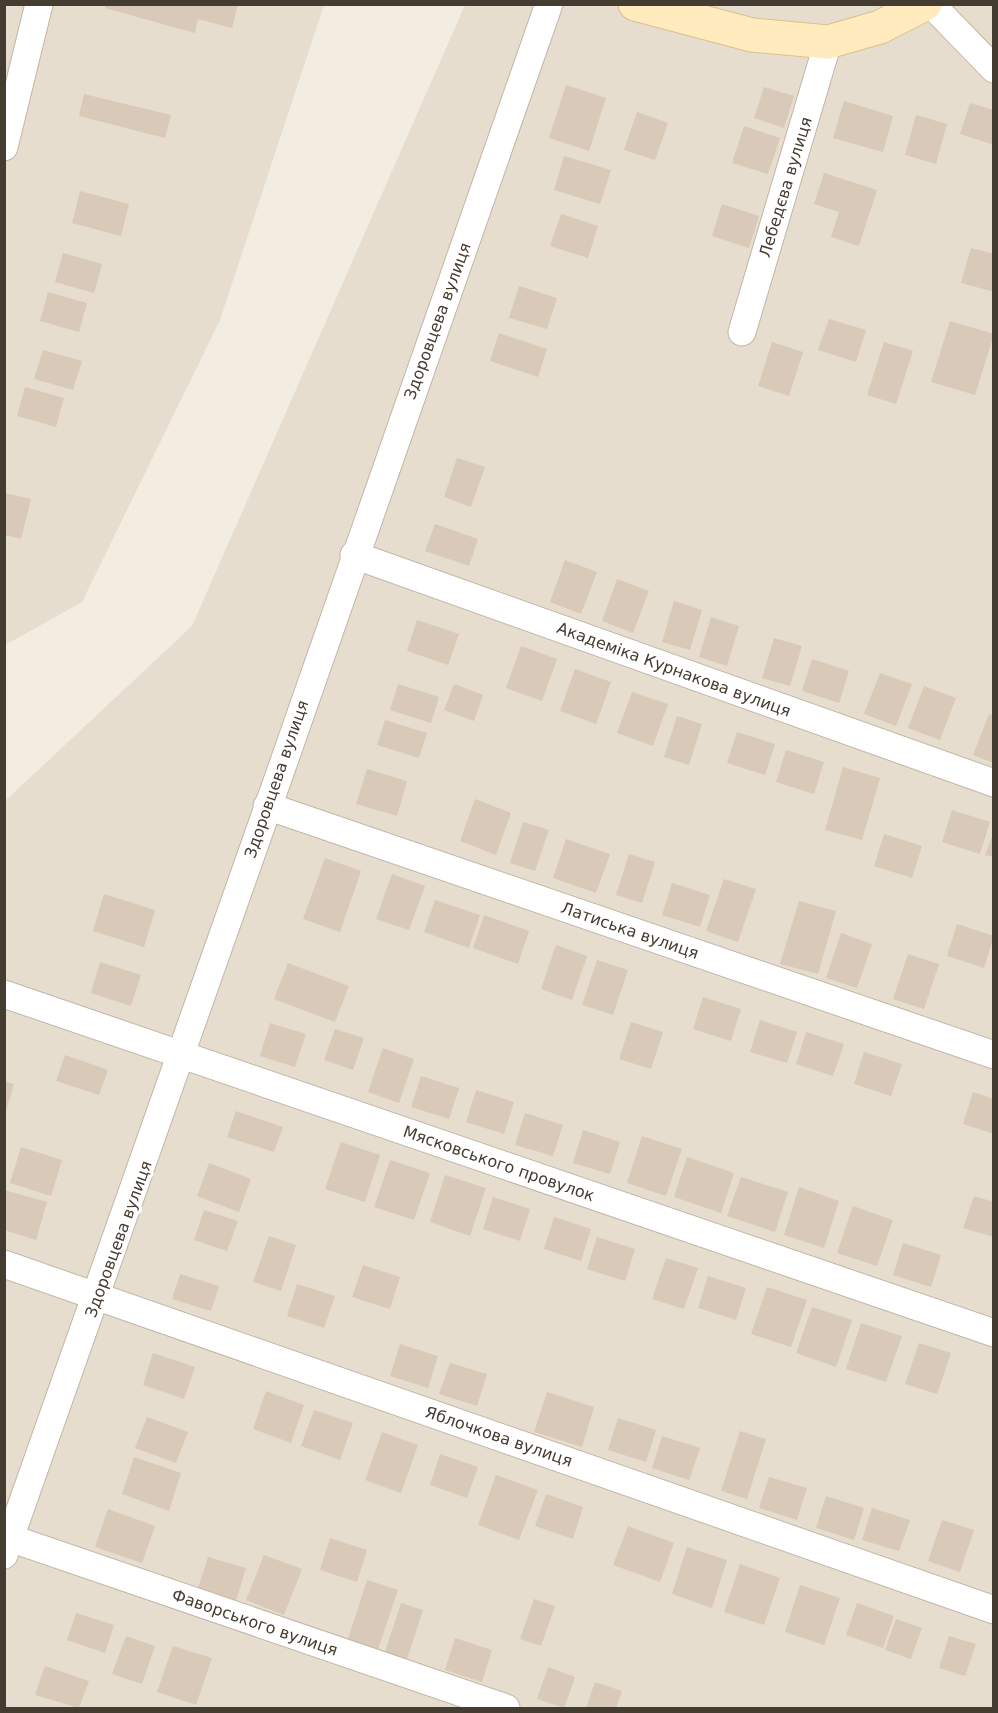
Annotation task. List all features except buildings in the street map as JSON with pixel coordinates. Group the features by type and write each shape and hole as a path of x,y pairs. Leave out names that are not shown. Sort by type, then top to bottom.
{"street":[{"path":"5,140 39,4"},
{"name":"Здоровцева вулиця","path":"7,1543 183,1055 354,555 549,4"},
{"path":"635,4 752,35 828,42 880,27 925,4"},
{"path":"931,4 993,69"},
{"name":"Лебедєва вулиця","path":"742,332 828,42"},
{"name":"Академіка Курнакова вулиця","path":"354,555 993,783"},
{"name":"Латиська вулиця","path":"267,806 993,1055"},
{"name":"Мясковського провулок","path":"4,994 993,1333"},
{"name":"Яблочкова вулиця","path":"4,1264 993,1610"},
{"name":"Фаворського вулиця","path":"7,1543 506,1708"}],"shaded area":[{"path":"5,5 324,5 220,320 82,602 5,645"},
{"path":"465,5 993,5 993,1708 5,1708 5,801 192,626"}]}
